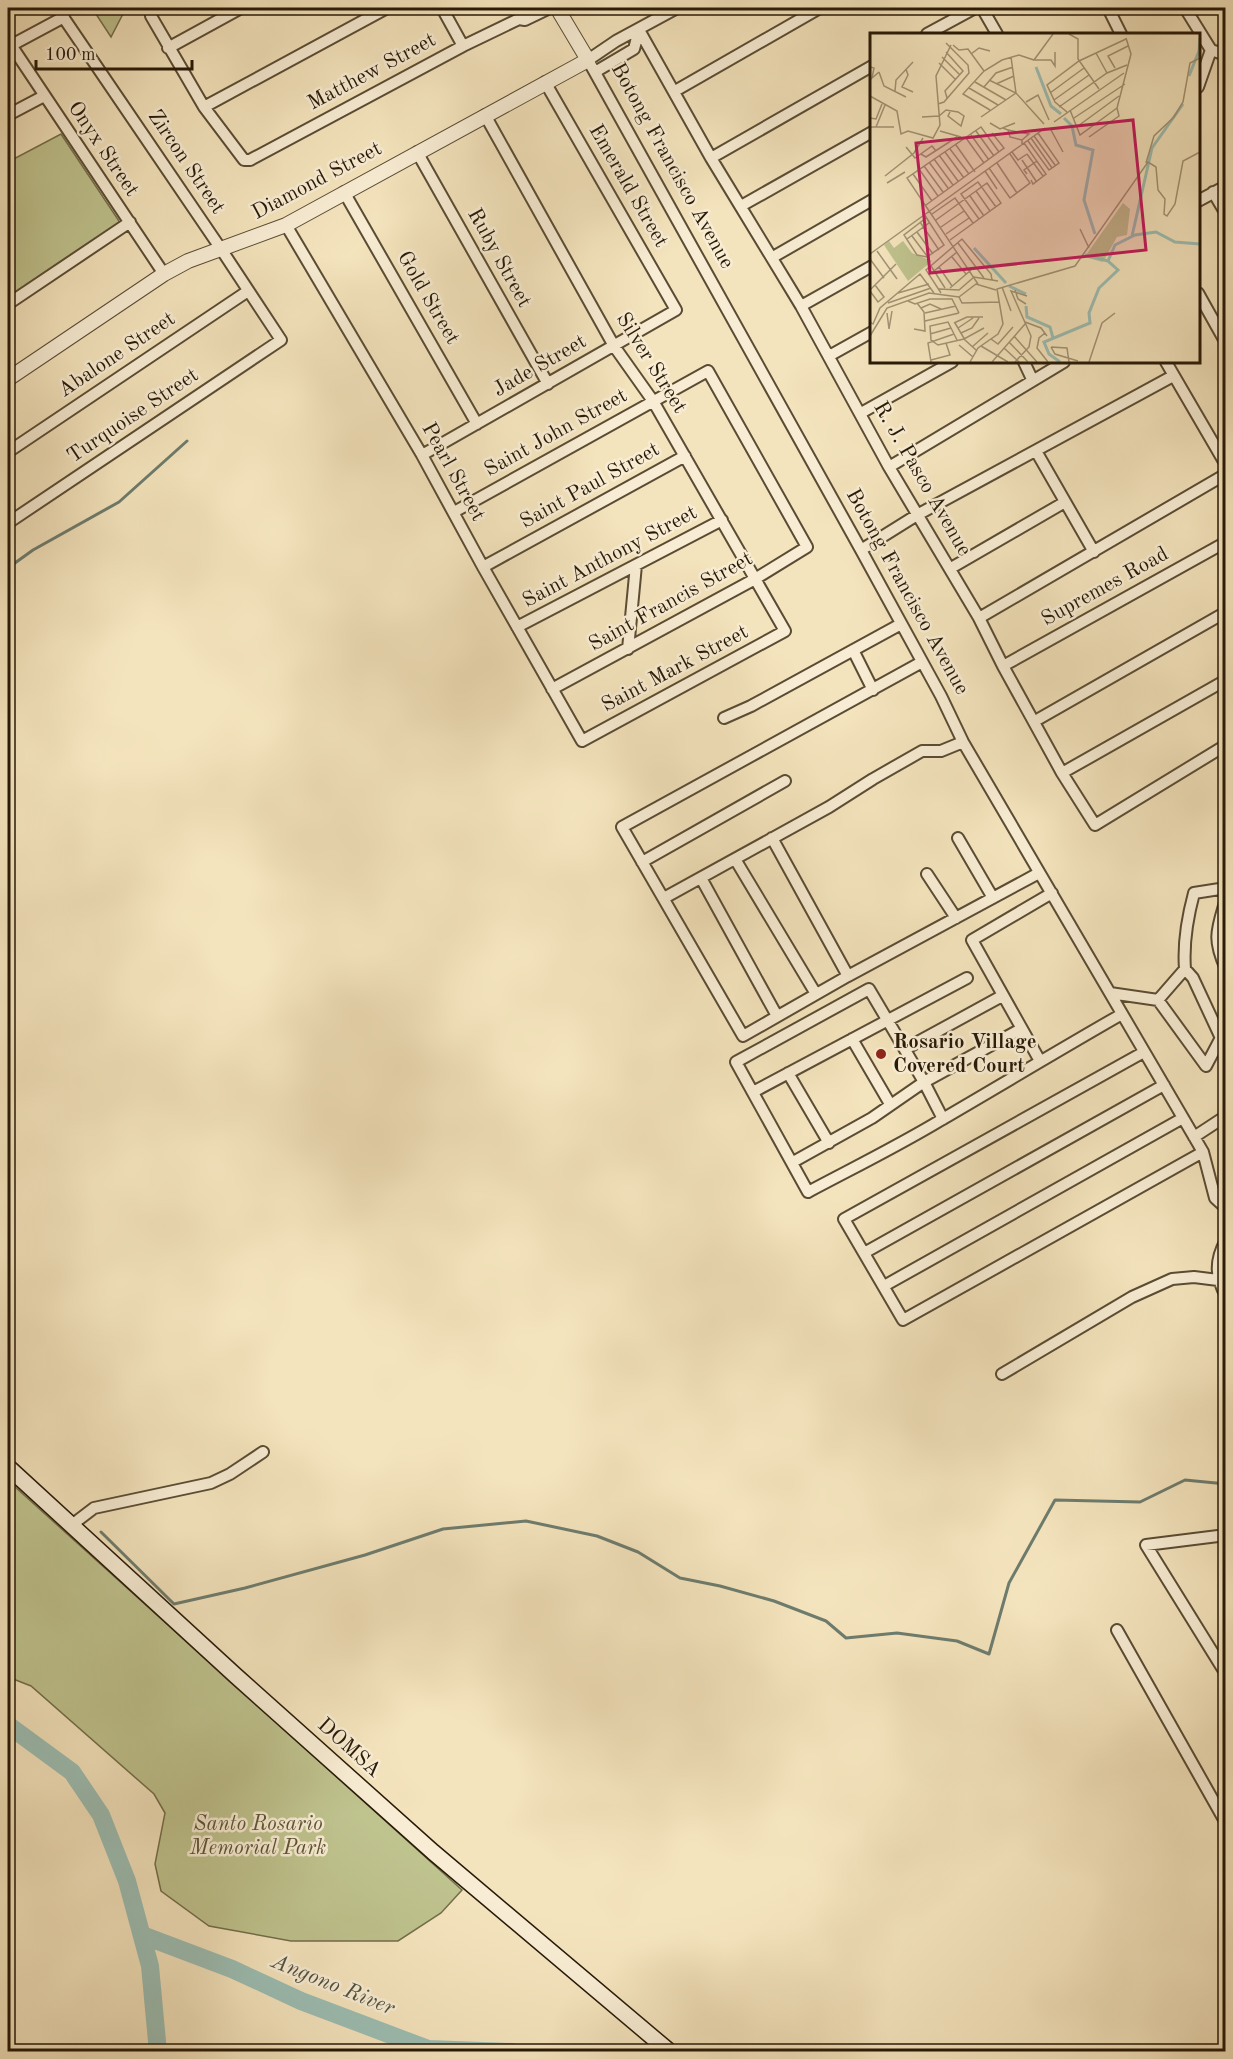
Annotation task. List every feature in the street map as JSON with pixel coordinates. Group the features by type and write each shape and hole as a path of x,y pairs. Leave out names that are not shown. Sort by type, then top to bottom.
{"main road":[{"name":"DOMSA","path":"8,1467 424,1844 670,2052"}],"street":[{"name":"Zircon Street","path":"57,8 281,340"},
{"path":"150,8 151,16 168,48 204,107 387,8"},
{"path":"168,48 241,8"},
{"path":"442,8 463,46"},
{"path":"513,8 519,19 527,8"},
{"name":"Matthew Street","path":"204,107 244,160 250,160 463,46 519,19 525,20 550,8"},
{"name":"Botong Francisco Avenue","path":"557,8 861,549 963,742 1203,1152 1215,1198 1226,1208"},
{"path":"588,60 616,41 677,8"},
{"path":"675,91 820,8"},
{"path":"929,33 975,8"},
{"path":"982,8 996,33"},
{"path":"1108,8 1120,33"},
{"path":"1185,8 1211,50 1226,55"},
{"path":"9,46 64,17"},
{"path":"595,72 634,49 639,30"},
{"name":"R. J. Pasco Avenue","path":"639,30 711,158 773,257 889,467 951,568 1062,773 1095,825 1226,745"},
{"name":"Onyx Street","path":"9,46 164,274"},
{"path":"1200,81 1211,50"},
{"name":"Diamond Street","path":"8,379 164,274 188,261 286,225 588,60"},
{"path":"711,158 870,67"},
{"name":"Emerald Street","path":"545,82 676,310"},
{"path":"8,115 44,96"},
{"name":"Silver Street","path":"485,115 614,346 653,401 785,632"},
{"path":"741,206 870,133"},
{"name":"Ruby Street","path":"417,152 548,384"},
{"path":"1200,200 1226,186"},
{"name":"Gold Street","path":"344,192 477,424"},
{"path":"1213,192 1226,214"},
{"path":"773,257 870,201"},
{"path":"8,304 130,222"},
{"name":"Pearl Street","path":"286,225 422,455 582,741"},
{"path":"801,306 870,267"},
{"name":"Abalone Street","path":"8,452 248,291"},
{"path":"1200,296 1226,343"},
{"name":"Jade Street","path":"422,455 676,310"},
{"path":"829,356 870,333"},
{"name":"Turquoise Street","path":"8,523 281,340"},
{"path":"861,413 950,363"},
{"path":"1024,363 1032,379"},
{"path":"889,467 1062,363"},
{"path":"1166,363 1226,465"},
{"name":"Saint John Street","path":"454,512 708,371 807,547"},
{"path":"861,549 917,515 1173,376"},
{"path":"1036,451 1094,552"},
{"name":"Saint Paul Street","path":"483,567 685,456"},
{"path":"979,618 1226,474"},
{"path":"951,568 1065,502"},
{"name":"Saint Anthony Street","path":"517,627 722,520"},
{"name":"Supremes Road","path":"1003,666 1226,542"},
{"name":"Saint Francis Street","path":"552,689 755,579 807,547"},
{"path":"628,649 636,565"},
{"path":"1035,721 1226,612"},
{"path":"724,718 751,706 901,624"},
{"name":"Saint Mark Street","path":"582,741 785,632"},
{"path":"853,650 873,690"},
{"path":"922,662 622,827 743,1036 848,976 1040,873"},
{"path":"1062,773 1226,680"},
{"path":"664,898 830,807 922,751 941,750 963,742"},
{"path":"642,862 785,781"},
{"path":"772,838 848,976"},
{"path":"958,838 993,898"},
{"path":"735,859 816,994"},
{"path":"927,874 956,918"},
{"path":"701,878 777,1016"},
{"path":"1110,993 1158,1000 1206,1066 1223,1032 1193,978 1185,969 1186,923 1194,893 1226,888"},
{"path":"1040,1061 972,940 1052,893"},
{"path":"1226,899 1216,932 1217,951 1226,969"},
{"path":"1158,1000 1185,969"},
{"path":"753,1092 967,978"},
{"path":"943,1119 869,989 736,1062 808,1192 943,1119 1122,1014"},
{"path":"905,1049 1002,996"},
{"path":"793,1162 829,1143 924,1082 1021,1029"},
{"path":"852,1039 890,1104"},
{"path":"1144,1052 844,1219 903,1320 1203,1152"},
{"path":"788,1073 829,1143"},
{"path":"864,1253 1164,1085"},
{"path":"1194,1137 1226,1116"},
{"path":"884,1286 1183,1118"},
{"path":"1226,1240 1219,1253 1218,1280 1226,1296"},
{"path":"1002,1374 1132,1297 1152,1288 1183,1278 1218,1280"},
{"path":"73,1524 94,1508 211,1483 230,1474 262,1452"},
{"path":"1226,1535 1146,1545 1226,1674"},
{"path":"1117,1630 1226,1823"}],"green space":[{"path":"92,8 126,8 111,37"},
{"path":"61,134 121,224 8,300 8,162"},
{"name":"Santo Rosario Memorial Park","path":"14,1486 462,1890 441,1913 398,1941 291,1941 209,1926 161,1891 155,1864 165,1813 154,1794 31,1686 8,1677 8,1489"}],"waterway":[{"path":"8,568 33,550 119,502 187,441"},
{"path":"8,1482 14,1480 15,1482"},
{"path":"101,1532 174,1604 245,1588 365,1555 443,1529 526,1521 597,1536 638,1552 680,1578 774,1601 826,1621 846,1638 897,1633 957,1641 989,1654 1009,1583 1055,1500 1140,1502 1185,1480 1226,1484"},
{"name":"Angono River","path":"8,1725 72,1772 101,1815 127,1881 150,1966 158,2052"},
{"name":"Angono River","path":"142,1935 232,1969 301,2001 428,2049 512,2052"}],"place":[{"name":"Rosario Village Covered Court","path":"881,1054"}]}
